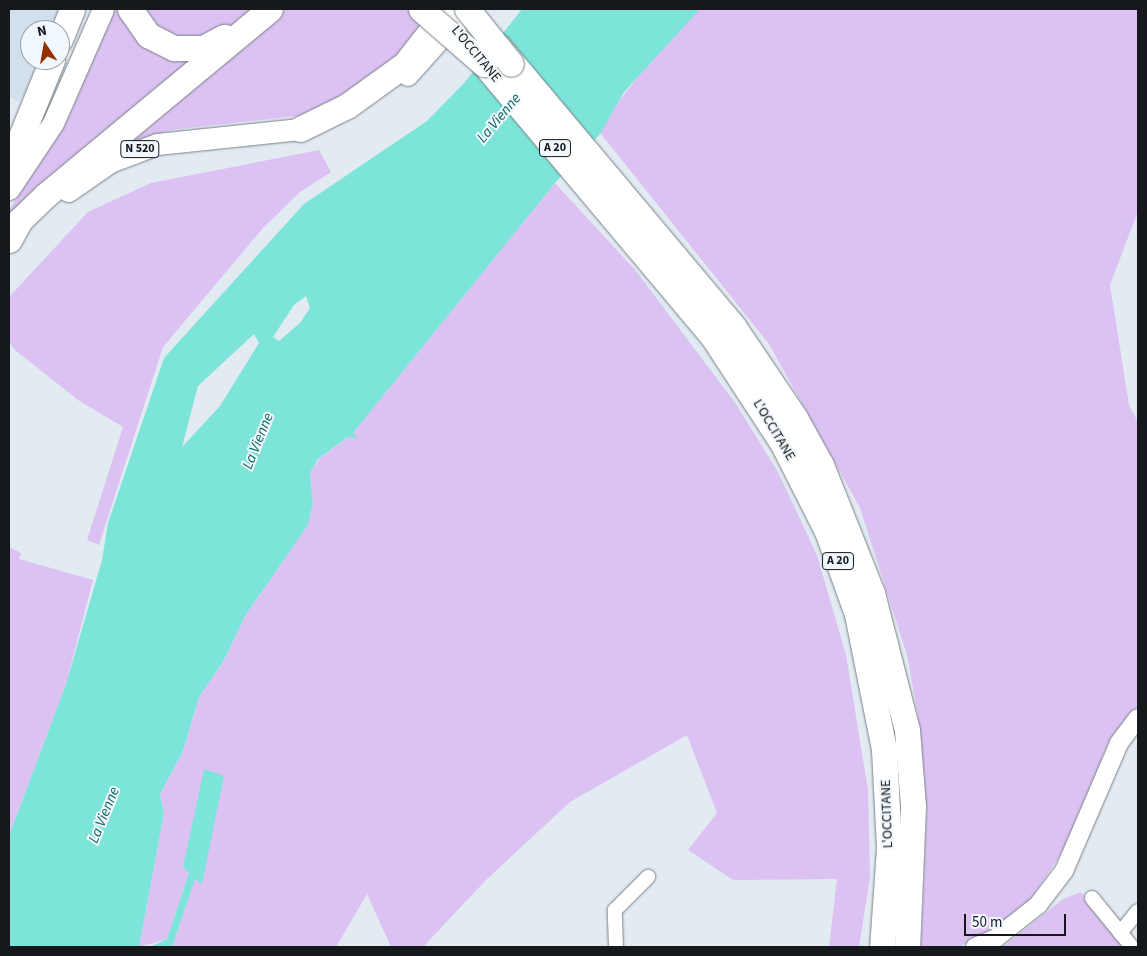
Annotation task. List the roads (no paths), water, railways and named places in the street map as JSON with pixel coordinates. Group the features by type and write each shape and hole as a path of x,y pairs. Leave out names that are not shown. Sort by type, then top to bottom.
{"highway":[{"path":"130,9 148,35 183,50 203,48 262,15"},
{"path":"421,9 484,64"},
{"name":"L'OCCITANE","path":"439,9 484,64 733,326 795,418 857,549 907,730 913,806 907,947"},
{"path":"300,129 347,106 405,64 448,9"},
{"name":"L'OCCITANE","path":"469,9 635,224 763,410 803,482 844,576 867,656 884,749 888,848 882,947"},
{"path":"9,241 20,220 46,195 262,15"},
{"path":"9,166 48,70"}],"main road":[{"path":"9,189 52,124 103,9"},
{"path":"300,129 351,116 412,73 469,9"},
{"name":"N 520","path":"9,241 89,175 135,151 190,139 300,129"}],"street":[{"path":"975,947 996,938 1038,905 1064,871 1119,743 1138,718"},
{"path":"616,947 615,910 648,877"},
{"path":"1092,898 1132,947"},
{"path":"1120,933 1138,911"}],"water":[{"name":"La Vienne","path":"522,9 700,9 624,92 600,134 555,183 353,433 358,438 348,437 318,459 310,473 313,503 308,525 245,616 223,662 199,697 183,751 160,794 164,813 139,947 9,947 9,836 66,684 102,560 108,523 164,358 304,204 427,121 465,82","holes":["306,296 310,308 300,323 279,341 273,337 294,305","254,334 259,343 220,406 182,447 198,386"]},
{"path":"204,769 224,776 202,884 195,879 172,947 150,947 167,939 189,873 183,867"}]}
